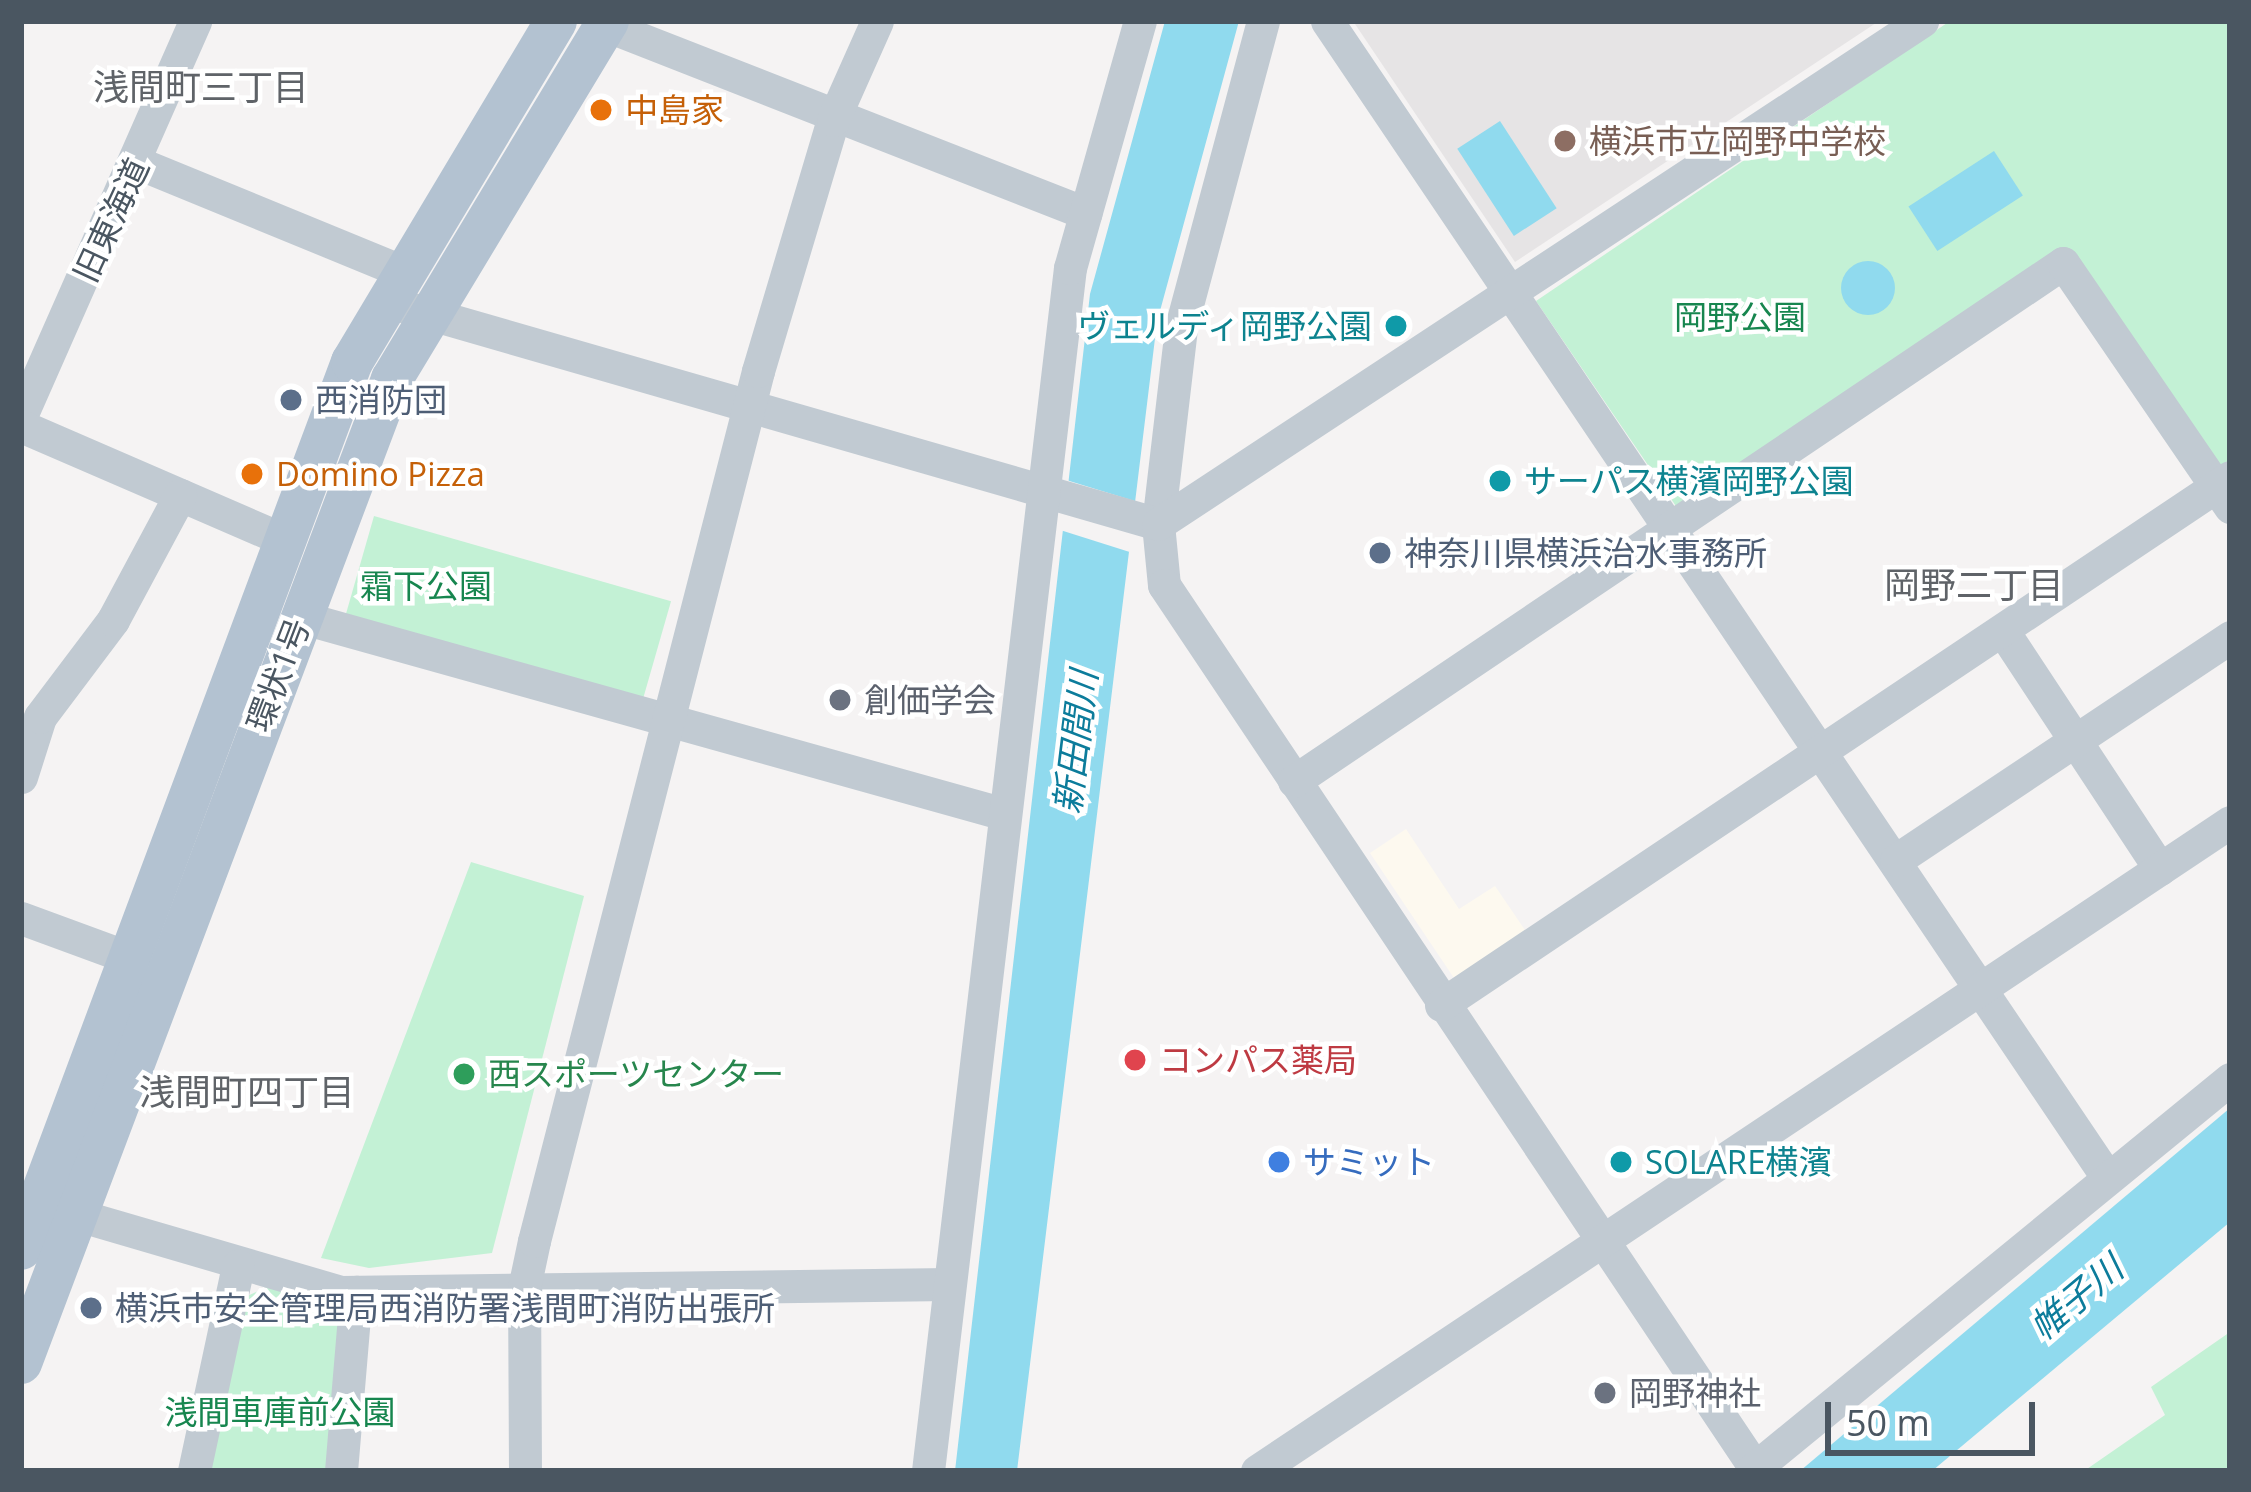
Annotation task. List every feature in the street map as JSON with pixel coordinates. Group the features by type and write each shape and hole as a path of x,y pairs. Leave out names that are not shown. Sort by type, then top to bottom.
{"main road":[{"name":"環状1号","path":"21,1364 45,1205 130,958 285,540 404,297 556,21"},
{"name":"環状1号","path":"21,1249 45,1205 300,617 404,297 606,23"}],"street":[{"name":"旧東海道","path":"21,416 139,163 195,21"},
{"path":"525,1471 524,1288 747,412 833,120 877,21"},
{"path":"928,1471 1004,814 1085,213 1140,21"},
{"path":"1263,21 1180,328 1150,523 1164,585 1754,1470 2105,1174 2230,1078"},
{"path":"1327,21 1828,749 1896,860 1984,984 2105,1174"},
{"path":"139,163 404,297 747,412 1150,523 1513,292 1922,21"},
{"path":"606,23 833,120 1085,213"},
{"path":"1294,781 1675,532 2063,263 2225,490 2003,631 1441,1005"},
{"path":"21,425 285,540"},
{"path":"21,777 40,717 113,620 179,495"},
{"path":"300,617 1004,814"},
{"path":"2003,631 2160,869"},
{"path":"1896,860 2230,637"},
{"path":"1257,1471 2230,822"},
{"path":"21,918 130,958"},
{"path":"45,1205 238,1266 356,1292 949,1284"},
{"path":"194,1471 238,1266"},
{"path":"341,1471 356,1292"}],"shaded area":[{"name":"横浜市立岡野中学校","path":"1353,21 1879,21 1515,262"},
{"path":"1406,829 1459,909 1495,886 1529,936 1458,984 1370,853"}],"green space":[{"name":"岡野公園","path":"1950,21 2230,21 2230,467 2220,474 2068,251 1680,512 1536,301"},
{"name":"霜下公園","path":"374,516 671,601 642,703 345,618"},
{"name":"西スポーツセンター","path":"471,862 584,896 492,1253 369,1268 321,1258"},
{"name":"浅間車庫前公園","path":"269,1286 348,1305 333,1471 210,1471 243,1298"},
{"path":"2230,1332 2230,1471 2084,1471 2165,1415 2151,1387"}],"water":[{"name":"新田間川","path":"1165,21 1239,21 1157,322 1017,1471 955,1471 1090,294"},
{"path":"1500,121 1557,208 1514,236 1457,149"},
{"path":"1994,151 2023,195 1937,251 1908,207"},
{"path":"1868,261 1887,269 1895,288 1887,307 1868,315 1849,307 1841,288 1849,269"},
{"name":"帷子川","path":"2230,1108 2230,1222 1932,1471 1800,1471"}],"pier":[{"path":"1063,479 1141,503 1136,554 1057,529"}],"place":[{"name":"中島家","path":"601,110"},
{"name":"横浜市立岡野中学校","path":"1565,141"},
{"name":"ヴェルディ岡野公園","path":"1396,326"},
{"name":"西消防団","path":"291,400"},
{"name":"Domino Pizza","path":"252,474"},
{"name":"サーパス横濱岡野公園","path":"1500,481"},
{"name":"神奈川県横浜治水事務所","path":"1380,553"},
{"name":"創価学会","path":"840,700"},
{"name":"コンパス薬局","path":"1135,1060"},
{"name":"西スポーツセンター","path":"464,1074"},
{"name":"サミット","path":"1279,1162"},
{"name":"SOLARE横濱","path":"1621,1162"},
{"name":"横浜市安全管理局西消防署浅間町消防出張所","path":"91,1308"},
{"name":"岡野神社","path":"1605,1393"}],"district":[{"name":"浅間町三丁目","path":"201,87"},
{"name":"岡野二丁目","path":"1974,585"},
{"name":"浅間町四丁目","path":"247,1092"}]}
